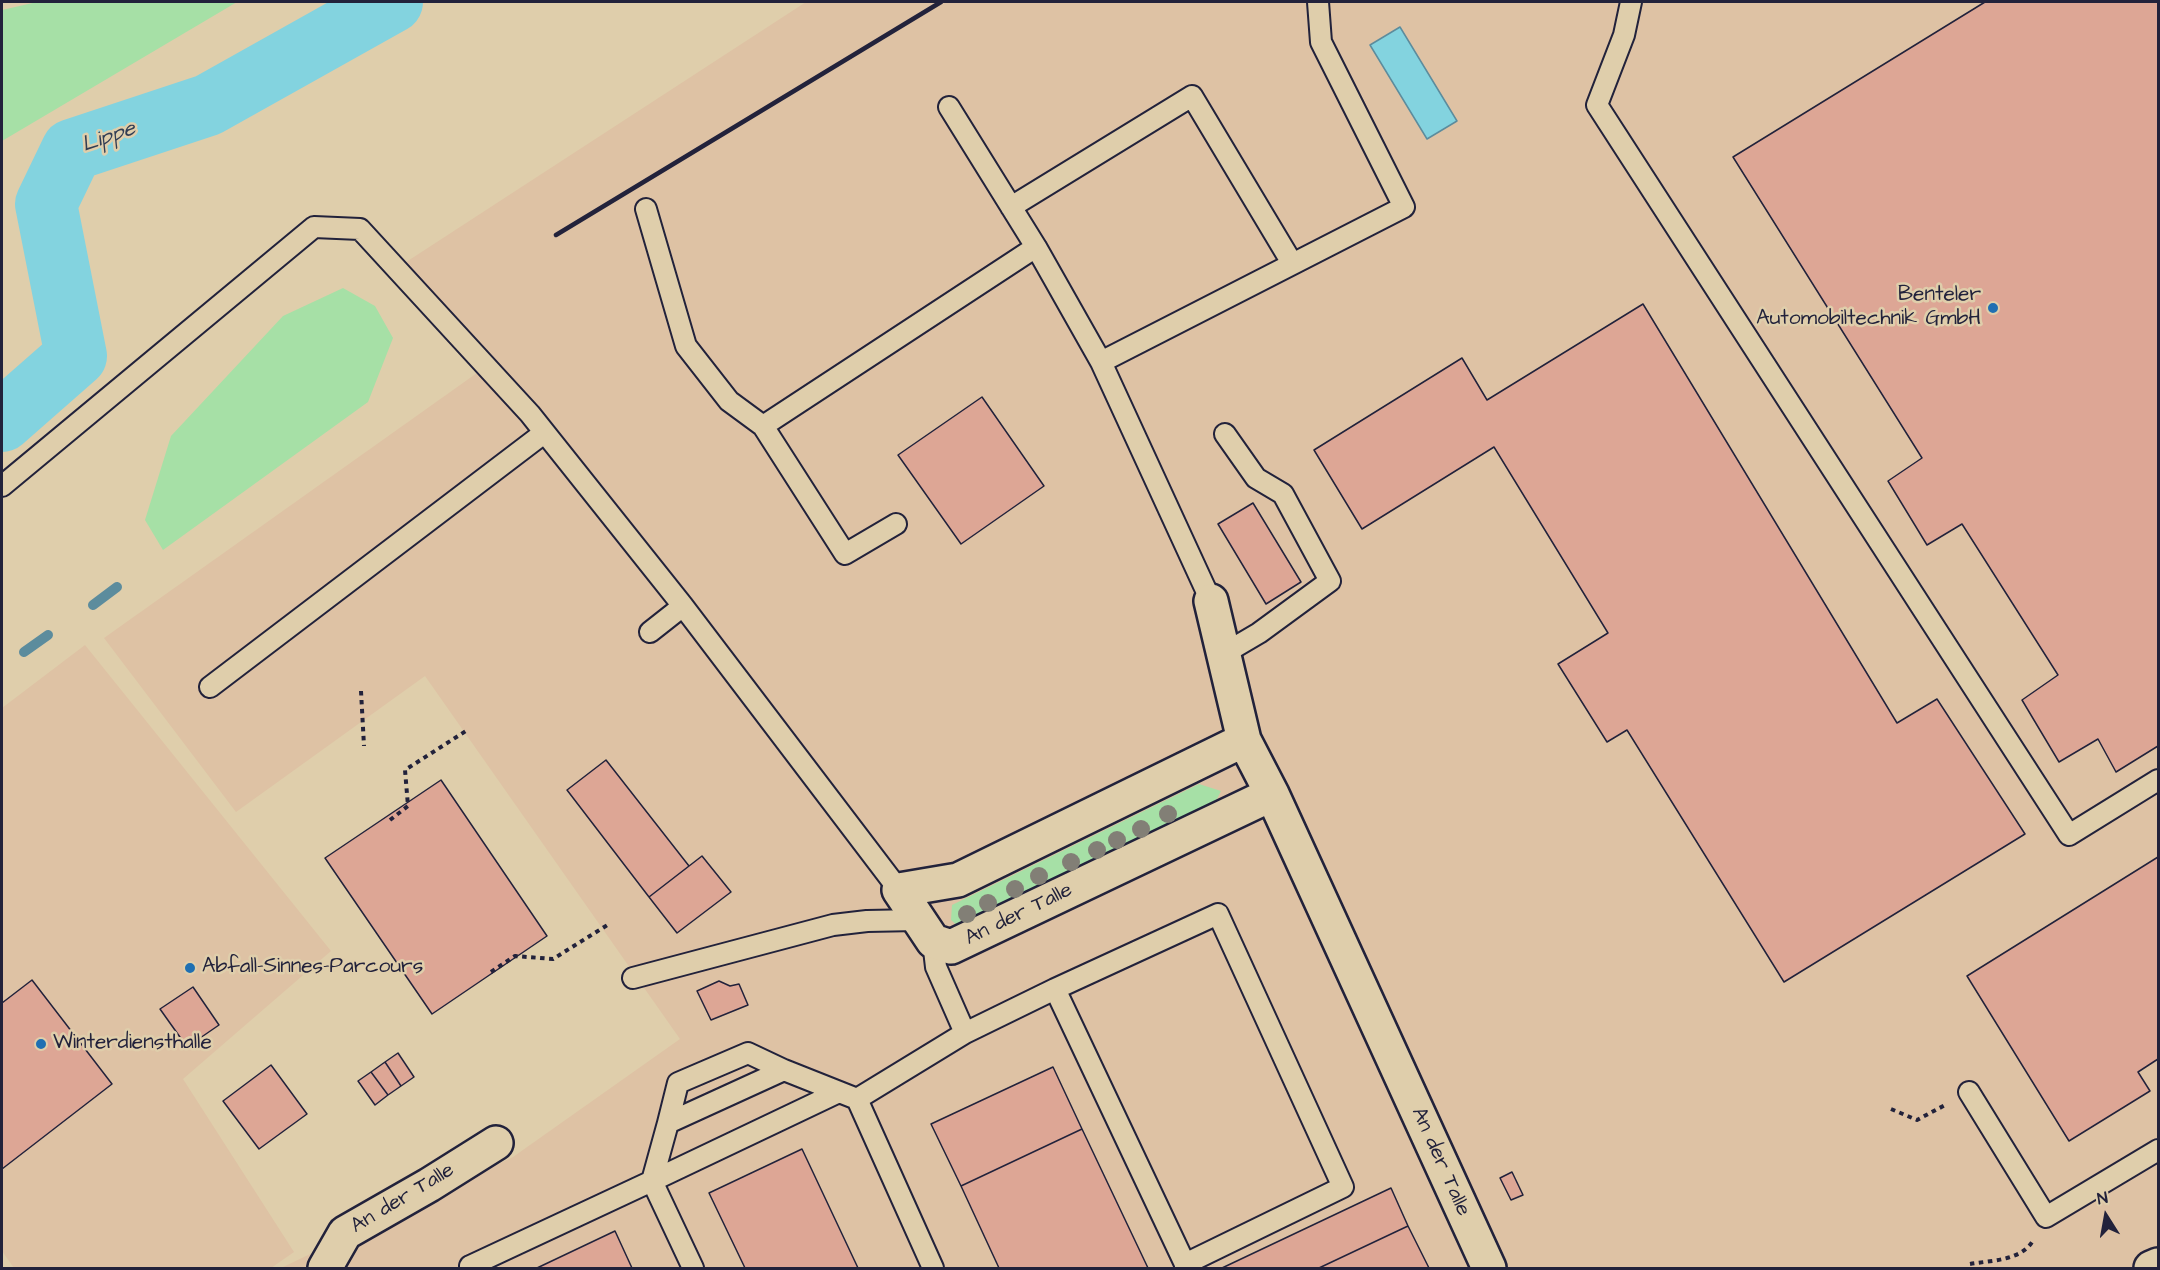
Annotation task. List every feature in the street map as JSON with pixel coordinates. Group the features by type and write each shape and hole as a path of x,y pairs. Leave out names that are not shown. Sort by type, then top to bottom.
{"street":[{"name":"An der Talle","path":"1210,601 1225,653 1244,740 1272,794 1489,1269"},
{"path":"925,931 899,890 958,879 1244,740"},
{"name":"An der Talle","path":"925,931 951,947 1272,794"},
{"name":"An der Talle","path":"326,1269 345,1233 496,1143"},
{"path":"2151,1269 2158,1265"}],"lane":[{"path":"1101,362 1404,207 1321,42 1318,2"},
{"path":"1631,2 1624,35 1597,105 2069,835 2158,780"},
{"path":"1011,207 1192,96 1292,263"},
{"path":"949,107 1036,247 1101,362 1210,601"},
{"path":"646,209 686,346 729,401 763,426 845,554 896,524"},
{"path":"2,486 314,227 360,229 530,414 683,606 899,890"},
{"path":"763,426 1036,247"},
{"path":"210,687 544,433"},
{"path":"1225,434 1256,478 1283,494 1330,581 1259,633 1225,653"},
{"path":"650,632 683,606"},
{"path":"468,1268 796,1113 848,1096 965,1033 1055,989 1218,914 1343,1187 1185,1266 1055,989"},
{"path":"633,978 832,925 867,921 925,931 936,967 965,1033"},
{"path":"693,1269 652,1181 678,1083 748,1053 848,1096 933,1269"},
{"path":"668,1123 784,1070"},
{"path":"1969,1092 2046,1218 2158,1150"}],"path":[{"path":"361,691 364,746"},
{"path":"390,820 408,806 405,770 469,729"},
{"path":"491,972 515,956 553,959 609,924"},
{"path":"1891,1108 1917,1120"},
{"path":"1970,1264 2013,1257 2028,1250"}],"shaded area":[{"path":"806,2 2158,2 2158,1268 281,1268 513,1157 680,1039 425,676 236,812 104,638 484,368 400,266"},
{"path":"85,645 331,951 183,1079 294,1252 271,1268 14,1268 2,1251 2,708"}],"green space":[{"path":"37,2 237,2 2,141 2,10"},
{"path":"343,288 375,306 393,338 368,402 163,550 145,520 171,436 283,316"},
{"path":"1199,784 1221,791 1212,809 962,930 951,920 952,905"}],"water":[{"path":"1400,27 1457,121 1427,139 1370,45"}],"building":[{"name":"Benteler Automobiltechnik GmbH","path":"1985,2 2158,2 2158,746 2116,772 2098,739 2059,762 2022,700 2058,675 1962,524 1927,545 1888,481 1922,458 1733,157"},
{"path":"1643,304 1897,723 1937,699 2025,834 1784,982 1627,730 1607,742 1558,664 1608,633 1494,447 1362,529 1314,450 1462,358 1487,400"},
{"path":"982,397 1044,486 961,544 898,455"},
{"path":"1253,503 1301,582 1266,604 1218,524"},
{"path":"606,760 689,866 649,897 567,790"},
{"path":"441,780 547,936 432,1014 325,858"},
{"path":"702,856 731,892 677,933 649,897"},
{"path":"2158,857 2158,1059 2138,1072 2150,1091 2069,1141 1967,976"},
{"name":"Winterdiensthalle","path":"32,980 112,1084 2,1169 2,1003"},
{"path":"719,981 730,986 739,984 748,1005 711,1020 697,991"},
{"path":"193,987 219,1025 187,1047 160,1009"},
{"path":"398,1053 414,1077 401,1086 385,1062"},
{"path":"385,1062 401,1086 388,1095 371,1072"},
{"path":"271,1065 307,1114 259,1149 223,1101"},
{"path":"1053,1067 1082,1129 961,1186 931,1124"},
{"path":"371,1072 388,1095 375,1105 358,1081"},
{"path":"1082,1129 1148,1268 999,1268 961,1186"},
{"path":"802,1149 858,1268 745,1268 709,1193"},
{"path":"1512,1172 1523,1195 1511,1200 1500,1178"},
{"path":"1391,1188 1408,1226 1319,1268 1222,1268"},
{"path":"1408,1226 1429,1268 1319,1268"},
{"path":"615,1231 632,1268 537,1268"}],"waterway":[{"name":"Lippe","path":"2,421 76,356 46,204 72,150 208,105 392,2"},
{"path":"93,605 117,587"},
{"path":"24,652 48,635"}],"railway":[{"path":"556,235 941,2"}],"place":[{"name":"Benteler Automobiltechnik GmbH","path":"1993,308"},
{"name":"Abfall-Sinnes-Parcours","path":"190,968"},
{"name":"Winterdiensthalle","path":"41,1044"}]}
